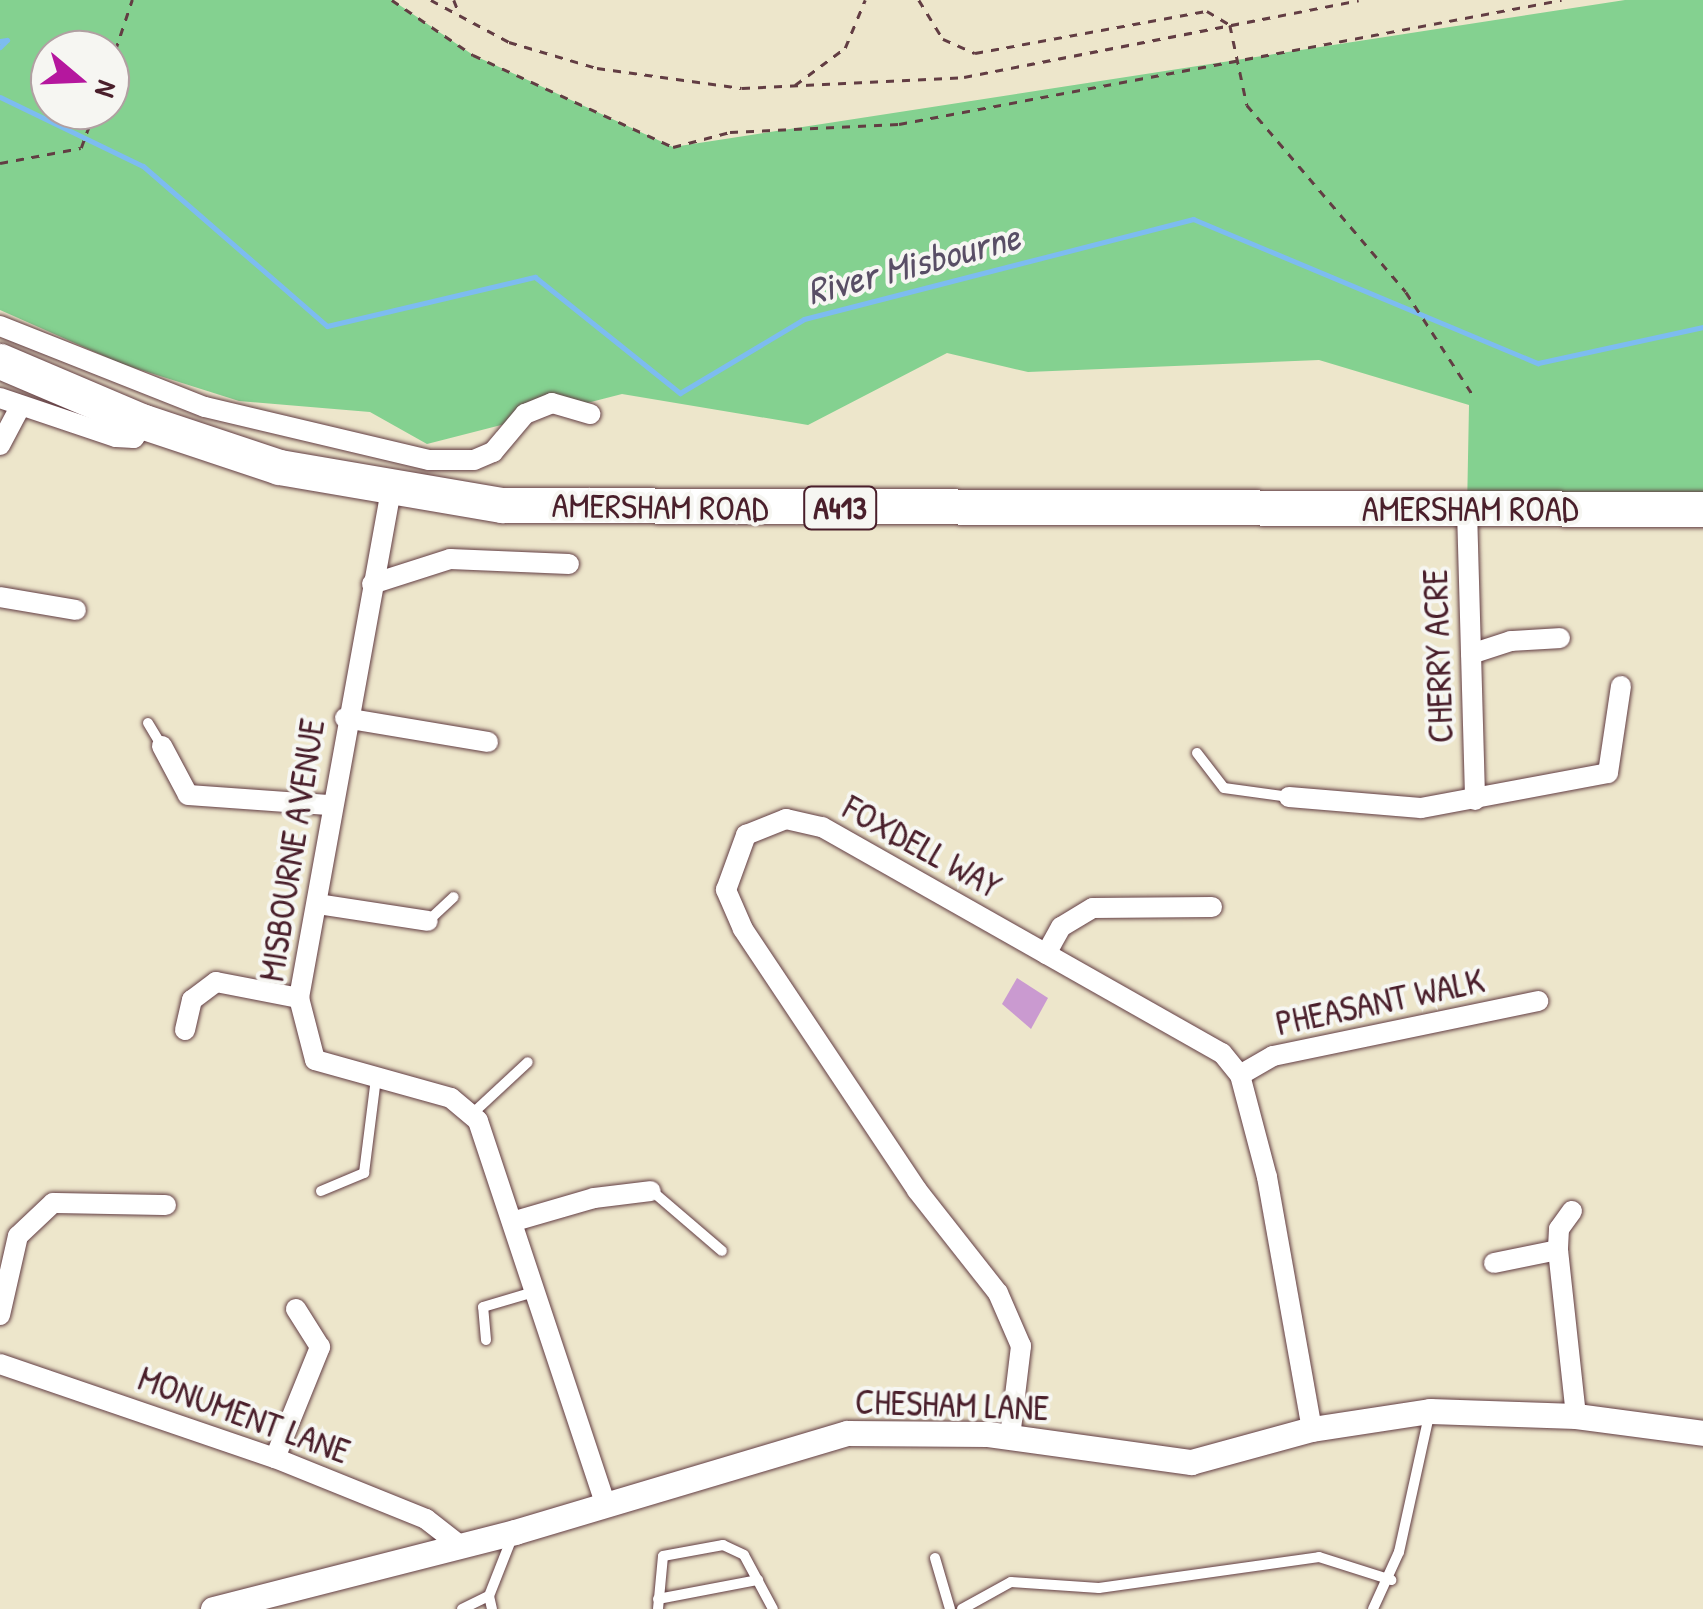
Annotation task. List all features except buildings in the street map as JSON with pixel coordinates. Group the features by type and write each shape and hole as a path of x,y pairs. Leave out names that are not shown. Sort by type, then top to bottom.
{"highway":[{"name":"AMERSHAM ROAD","path":"0,361 144,422 279,467 390,490 502,505 1703,508"}],"street":[{"path":"0,326 205,407 429,460 474,460 493,452 524,414 552,402 590,414"},
{"path":"0,398 116,438 134,438 144,422"},
{"path":"0,446 20,407"},
{"name":"MISBOURNE AVENUE","path":"390,490 328,805 318,904 299,998 315,1060 451,1098 471,1115"},
{"name":"CHERRY ACRE","path":"1466,510 1475,800"},
{"path":"372,584 450,559 568,564"},
{"path":"0,598 76,610"},
{"path":"1471,654 1511,641 1560,638"},
{"path":"1289,797 1421,808 1608,772 1622,686"},
{"path":"345,718 488,742"},
{"path":"162,746 188,795 328,805"},
{"name":"FOXDELL WAY","path":"1010,1436 1020,1346 998,1293 818,1048 743,929 726,890 746,834 786,819 822,827 1222,1053 1240,1075"},
{"path":"318,904 428,921"},
{"path":"1046,954 1061,926 1093,908 1212,907"},
{"path":"185,1030 192,1000 216,982 299,998"},
{"name":"PHEASANT WALK","path":"1240,1075 1273,1056 1538,1001"},
{"path":"1240,1075 1267,1178 1312,1429"},
{"path":"471,1115 515,1221 606,1506"},
{"path":"515,1221 594,1198 651,1190"},
{"path":"0,1315 18,1236 53,1203 166,1205"},
{"path":"1572,1211 1559,1229 1558,1250 1576,1416"},
{"path":"1494,1263 1558,1250"},
{"path":"275,1458 320,1347 296,1310"},
{"name":"MONUMENT LANE","path":"0,1364 275,1458 426,1519 458,1544"},
{"name":"CHESHAM LANE","path":"213,1609 515,1532 847,1433 1010,1436 1191,1462 1312,1429 1430,1411 1576,1416 1703,1433"}],"lane":[{"path":"148,723 162,746"},
{"path":"1197,753 1224,788 1289,797"},
{"path":"428,921 454,897"},
{"path":"471,1115 528,1062"},
{"path":"321,1192 364,1173 376,1077"},
{"path":"651,1190 722,1252"},
{"path":"486,1340 482,1306 538,1291"},
{"path":"1372,1609 1391,1580 1430,1411"},
{"path":"492,1609 489,1596 515,1532"},
{"path":"758,1580 658,1604 659,1568 670,1551 734,1546 758,1580 773,1609"},
{"path":"962,1609 1012,1582 1099,1588 1319,1557 1391,1580"},
{"path":"935,1558 950,1609"},
{"path":"462,1609 489,1596"}],"path":[{"path":"122,30 132,0"},
{"path":"392,0 474,55 673,147 730,132 899,124 1561,0"},
{"path":"431,0 509,42 597,68 742,88 964,78 1358,0"},
{"path":"454,0 459,15"},
{"path":"794,86 846,48 865,0"},
{"path":"919,0 943,39 975,53 1207,11 1230,24"},
{"path":"1230,24 1246,105 1406,292 1473,395"},
{"path":"0,163 81,148 89,130"}],"green space":[{"path":"0,0 392,0 473,55 673,147 1625,0 1703,0 1703,513 1467,510 1469,405 1319,360 1028,372 947,353 808,425 622,394 427,444 370,412 239,401 122,364 0,310"}],"waterway":[{"name":"River Misbourne","path":"0,41 7,40 0,47"},
{"name":"River Misbourne","path":"0,97 143,166 327,326 535,277 680,393 804,319 1193,219 1538,363 1703,327"}]}
